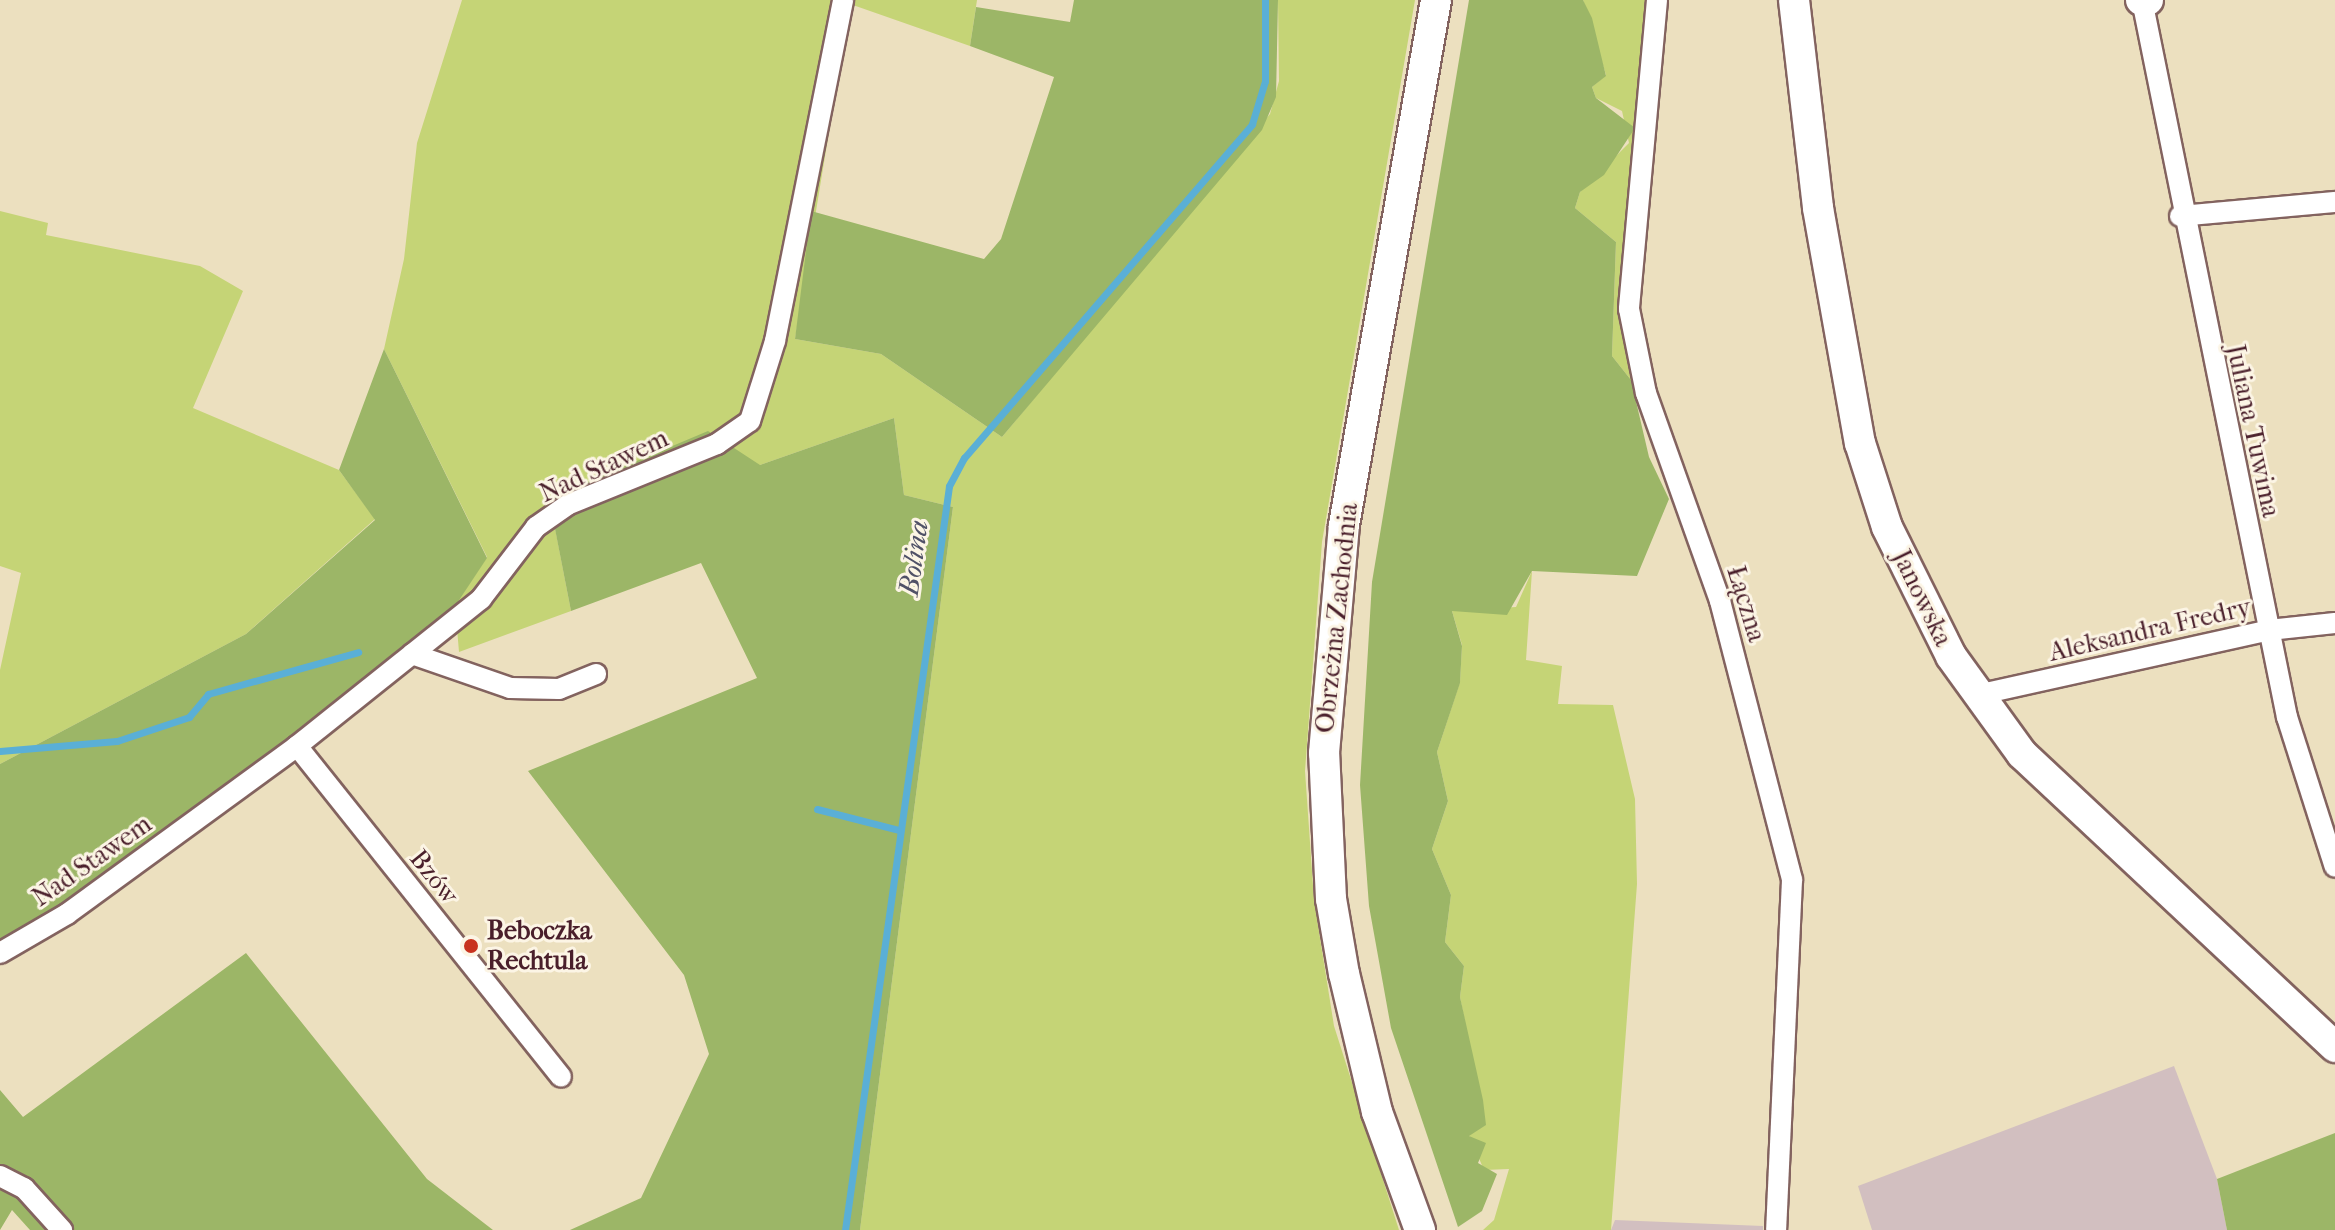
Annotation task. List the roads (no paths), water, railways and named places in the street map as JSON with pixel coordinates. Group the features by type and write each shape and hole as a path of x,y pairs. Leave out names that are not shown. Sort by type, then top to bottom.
{"street":[{"name":"Nad Stawem","path":"0,953 67,914 297,746 481,599 536,527 567,505 717,444 750,421 775,341 843,0"},
{"name":"Obrzeżna Zachodnia","path":"1420,1230 1377,1112 1349,1000 1331,899 1324,753 1344,525 1436,0"},
{"name":"Łączna","path":"1657,0 1630,242 1629,309 1646,393 1720,601 1792,880 1776,1230"},
{"name":"Janowska","path":"1794,0 1818,208 1860,443 1887,527 1977,695 2022,754 2112,843 2335,1047"},
{"name":"Juliana Tuwima","path":"2144,0 2180,216 2287,717 2335,867"},
{"path":"2180,216 2335,202"},
{"name":"Aleksandra Fredry","path":"1977,695 2269,630 2335,623"},
{"path":"412,654 510,688 559,689 596,674"},
{"name":"Bzów","path":"297,746 561,1077"},
{"path":"0,1176 24,1188 62,1230"}],"waterway":[{"name":"Bolina","path":"845,1230 949,486 964,458 1252,124 1265,81 1265,0"},
{"path":"0,751 117,741 189,717 208,694 358,652"},
{"path":"817,809 899,830"}],"place":[{"name":"Beboczka Rechtula","path":"471,946"}]}
